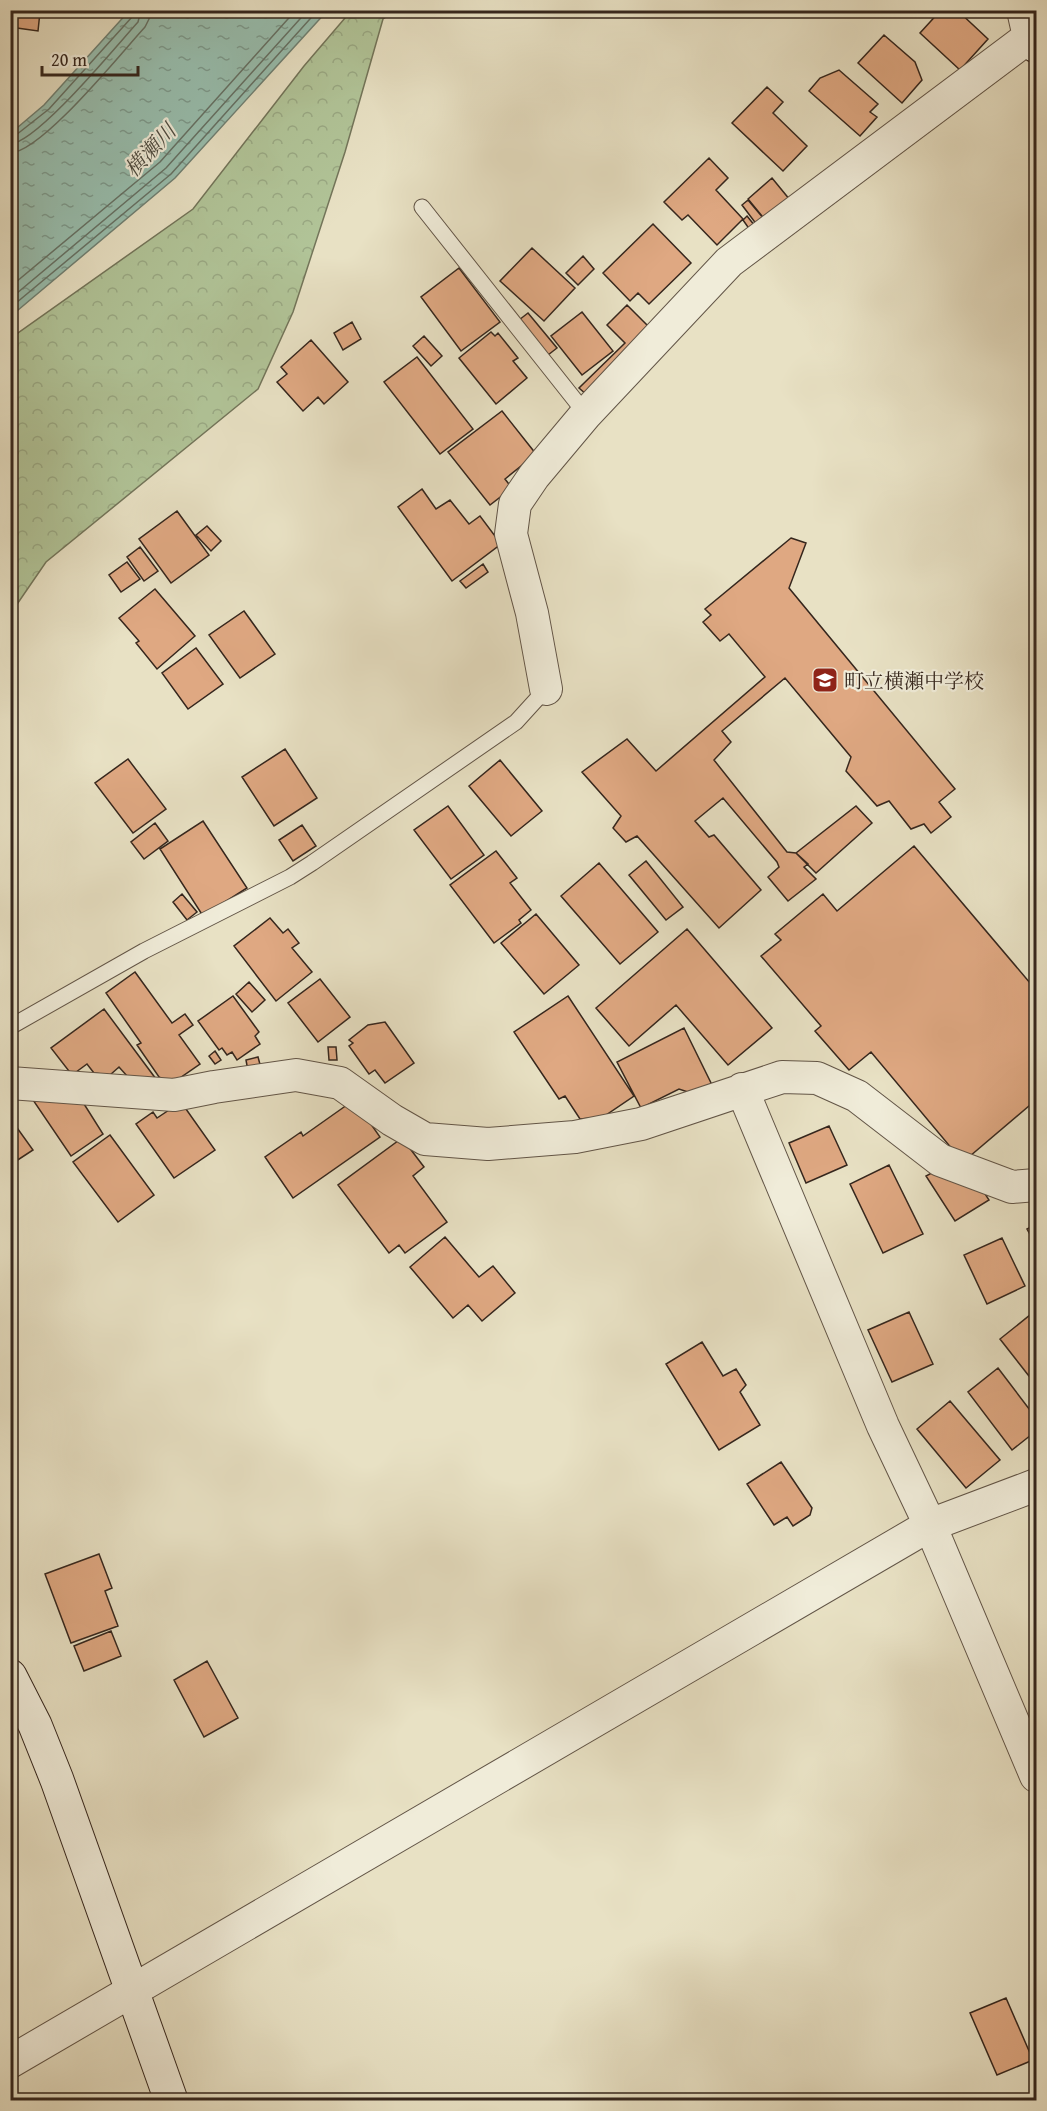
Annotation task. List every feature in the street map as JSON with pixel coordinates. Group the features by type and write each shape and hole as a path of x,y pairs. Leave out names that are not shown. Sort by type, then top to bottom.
{"street":[{"path":"546,689 532,613 511,534 515,504 534,476 586,414 729,262 1029,31"},
{"path":"10,1083 174,1095 296,1076 340,1083 392,1120 425,1139 488,1144 575,1137 641,1124 782,1077 817,1078 857,1096 940,1161 1012,1187 1036,1185"},
{"path":"742,1089 883,1426 930,1525 1036,1776"},
{"path":"10,2062 930,1525 1036,1485"},
{"path":"10,1676 35,1725 57,1780 171,2100"}],"lane":[{"path":"422,207 586,414"},
{"path":"10,1028 144,951 290,877 516,722 546,689"}],"green space":[{"path":"351,11 395,11 383,19 345,152 293,312 258,389 46,562 11,613 11,338 193,209 304,66"}],"water":[{"name":"横瀬川","path":"129,11 327,11 175,178 11,316 11,133 44,105"}],"building":[{"path":"10,10 56,10 56,14 40,12 38,31 10,27"},
{"path":"941,10 957,10 988,39 960,70 920,33"},
{"path":"884,35 915,62 922,80 902,103 858,63"},
{"path":"839,70 878,104 870,112 877,117 860,136 809,91 820,78"},
{"path":"767,87 783,102 773,113 807,146 783,171 732,123"},
{"path":"709,158 728,178 716,190 743,219 717,245 688,215 682,220 664,202"},
{"path":"772,178 790,200 766,221 748,199"},
{"path":"748,200 764,219 757,225 742,205"},
{"path":"747,216 755,226 750,230 743,220"},
{"path":"653,224 691,263 649,304 638,293 630,301 603,273"},
{"path":"532,248 575,288 544,321 500,281"},
{"path":"583,256 594,269 578,285 566,273"},
{"path":"459,268 500,322 461,351 421,297"},
{"path":"627,305 652,330 587,395 579,388 625,343 607,325"},
{"path":"582,312 613,351 582,375 551,336"},
{"path":"528,313 557,348 548,355 519,320"},
{"path":"352,322 361,339 343,350 334,333"},
{"path":"491,332 495,336 498,333 518,358 513,361 527,378 496,404 459,358"},
{"path":"424,336 442,356 431,366 413,346"},
{"path":"311,340 348,382 324,404 318,397 303,411 277,382 287,374 281,367"},
{"path":"417,357 473,429 440,454 384,382"},
{"path":"502,411 536,454 505,479 512,488 490,505 448,452"},
{"path":"422,489 436,509 450,500 469,524 480,516 501,544 452,581 398,507"},
{"path":"177,511 209,555 171,583 139,539"},
{"path":"207,526 221,541 211,551 196,535"},
{"path":"791,538 806,543 789,588 955,789 939,802 951,817 931,833 924,824 911,829 889,801 877,806 846,771 851,757 785,678 722,731 731,742 714,760 787,852 796,853 808,864 804,867 816,879 788,901 768,877 779,867 777,862 723,798 695,821 709,837 714,835 761,890 719,928 637,836 626,842 613,828 621,816 582,772 627,739 656,771 765,677 729,634 720,641 703,622 711,615 705,609"},
{"path":"140,547 158,571 144,581 127,557"},
{"path":"127,562 140,579 121,592 109,575"},
{"path":"483,564 488,572 466,588 460,581"},
{"path":"155,589 195,636 157,669 136,643 139,641 119,618"},
{"path":"244,611 275,654 240,678 209,635"},
{"path":"196,648 223,684 188,709 162,673"},
{"path":"285,749 317,798 274,826 242,777"},
{"path":"128,759 166,809 133,833 95,783"},
{"path":"500,760 542,811 511,836 469,786"},
{"path":"448,806 484,855 451,879 414,830"},
{"path":"856,806 872,823 816,873 796,853"},
{"path":"203,821 247,888 203,916 160,849"},
{"path":"155,823 168,841 144,859 131,842"},
{"path":"302,825 316,846 293,861 279,840"},
{"path":"914,846 1036,990 1036,1100 963,1162 871,1052 849,1070 815,1031 821,1026 761,956 781,940 775,934 823,894 837,911"},
{"path":"496,851 517,878 510,883 531,910 519,920 521,923 494,943 450,885"},
{"path":"646,861 683,907 666,920 629,875"},
{"path":"599,863 658,932 620,964 561,896"},
{"path":"182,894 197,912 187,920 173,902"},
{"path":"536,914 579,965 544,994 501,943"},
{"path":"270,918 283,933 288,929 299,943 292,948 312,972 276,1001 234,946"},
{"path":"687,929 772,1028 728,1065 676,1005 629,1046 596,1008"},
{"path":"135,972 172,1023 185,1014 193,1025 179,1035 200,1064 171,1084 159,1077 137,1045 141,1043 106,993"},
{"path":"320,979 350,1017 318,1042 288,1003"},
{"path":"249,982 265,1000 252,1012 236,994"},
{"path":"233,996 259,1032 255,1036 260,1044 237,1060 232,1052 227,1055 222,1048 219,1050 198,1021"},
{"path":"568,996 634,1096 603,1117 580,1119 565,1096 559,1099 514,1032"},
{"path":"104,1009 156,1079 128,1077 119,1067 110,1075 94,1073 87,1064 72,1075 51,1048"},
{"path":"385,1022 414,1063 385,1083 375,1070 369,1074 349,1046 353,1043 349,1040 368,1025"},
{"path":"684,1028 714,1089 694,1094 679,1089 641,1108 617,1062"},
{"path":"328,1047 336,1047 337,1060 329,1060"},
{"path":"215,1051 221,1060 215,1064 209,1056"},
{"path":"258,1057 261,1068 248,1071 246,1060"},
{"path":"79,1096 103,1134 71,1156 33,1100"},
{"path":"354,1100 380,1137 293,1198 265,1157 301,1132 303,1136"},
{"path":"181,1102 215,1150 174,1178 136,1124 153,1112 157,1118"},
{"path":"10,1118 33,1150 10,1165"},
{"path":"829,1126 847,1165 806,1183 789,1143"},
{"path":"110,1135 154,1195 118,1222 73,1162"},
{"path":"402,1138 424,1167 413,1176 447,1222 405,1253 399,1245 389,1253 338,1185"},
{"path":"889,1165 923,1234 883,1253 850,1184"},
{"path":"937,1170 982,1189 989,1200 955,1221 926,1176"},
{"path":"1036,1224 1036,1245 1027,1229"},
{"path":"445,1237 479,1277 493,1266 515,1293 482,1321 468,1305 453,1318 410,1267"},
{"path":"1002,1238 1025,1286 987,1304 964,1255"},
{"path":"1035,1311 1036,1313 1036,1385 1000,1339"},
{"path":"909,1312 933,1364 892,1382 868,1330"},
{"path":"702,1342 723,1376 736,1369 746,1385 740,1392 760,1425 719,1450 666,1364"},
{"path":"998,1368 1036,1418 1036,1431 1012,1450 968,1392"},
{"path":"950,1401 1000,1460 966,1488 917,1429"},
{"path":"781,1462 812,1508 810,1515 793,1526 787,1517 774,1525 747,1484"},
{"path":"99,1554 112,1588 105,1591 118,1626 71,1643 45,1574"},
{"path":"111,1631 121,1656 84,1671 74,1646"},
{"path":"207,1661 238,1718 204,1737 174,1680"},
{"path":"1006,1998 1033,2060 997,2075 970,2013"}],"place":[{"name":"町立横瀬中学校","path":"825,680"}]}
